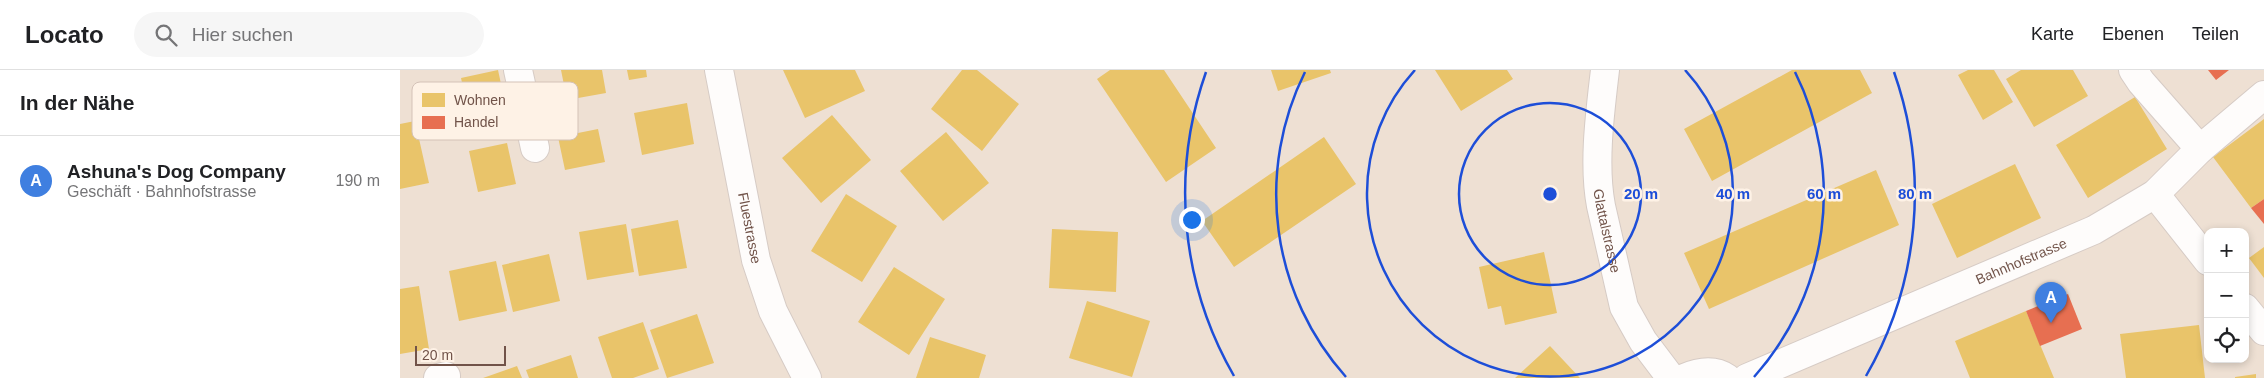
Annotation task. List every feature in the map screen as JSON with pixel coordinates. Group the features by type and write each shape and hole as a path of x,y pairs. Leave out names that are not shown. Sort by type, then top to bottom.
{"street":[{"name":"Fluestrasse","path":"719,70 756,260 773,311 801,377"},
{"name":"Glattalstrasse","path":"1605,70 1599,120 1599,193 1624,307 1643,341 1671,378"},
{"path":"2133,70 2141,82 2200,148"},
{"name":"Bahnhofstrasse","path":"1746,378 2094,230 2155,194 2200,148 2264,95"},
{"path":"533,140 535,148"},
{"path":"2155,194 2204,256"},
{"path":"2249,313 2264,331"},
{"path":"1684,378 1696,373 1709,372 1727,378"}],"shaded area":[{"path":"400,70 2264,70 2264,378 400,378"}],"building: Wohnen":[{"path":"498,70 501,82 462,82 461,78"},
{"path":"561,70 602,70 606,93 578,98 578,82 563,82"},
{"path":"627,70 646,70 647,77 629,80"},
{"path":"783,70 855,70 865,91 805,118"},
{"path":"962,70 977,70 1019,104 982,151 931,109"},
{"path":"1110,70 1164,70 1216,148 1166,182 1097,79"},
{"path":"1271,70 1330,70 1331,73 1278,91"},
{"path":"1435,70 1507,70 1513,79 1461,111"},
{"path":"1792,70 1860,70 1872,93 1712,181 1684,129"},
{"path":"1968,70 1994,70 2013,102 1983,120 1958,75"},
{"path":"2021,70 2073,70 2088,96 2034,127 2006,79"},
{"path":"2135,97 2167,149 2088,198 2056,145"},
{"path":"687,103 694,144 642,155 634,113"},
{"path":"832,115 871,160 821,203 782,158"},
{"path":"2264,119 2264,199 2251,208 2213,157"},
{"path":"412,122 412,140 419,140 429,183 400,189 400,124"},
{"path":"598,129 605,162 565,170 559,140 578,140 578,133"},
{"path":"946,132 989,183 943,221 900,171"},
{"path":"1324,137 1356,184 1234,267 1202,221"},
{"path":"507,143 516,184 478,192 469,151"},
{"path":"2015,164 2041,218 1957,258 1932,204"},
{"path":"1876,170 1899,225 1709,309 1684,253"},
{"path":"846,194 897,226 862,282 811,251"},
{"path":"678,220 687,268 639,276 631,229"},
{"path":"626,224 634,272 587,280 579,232"},
{"path":"1052,229 1118,232 1116,292 1049,288"},
{"path":"2264,247 2264,278 2249,258"},
{"path":"1544,252 1557,313 1505,325 1501,306 1488,309 1479,267"},
{"path":"549,254 560,301 513,312 502,265"},
{"path":"496,261 507,311 459,321 449,271"},
{"path":"894,267 945,299 909,355 858,322"},
{"path":"419,286 429,349 400,354 400,289"},
{"path":"1087,301 1150,321 1132,377 1069,358"},
{"path":"2026,311 2054,378 1970,378 1955,341"},
{"path":"697,314 714,363 667,378 650,330"},
{"path":"643,322 659,369 633,378 612,378 598,337"},
{"path":"2199,325 2205,378 2126,378 2120,334"},
{"path":"930,337 986,355 979,378 916,378"},
{"path":"1550,346 1580,378 1515,378"},
{"path":"571,355 578,378 529,378 526,370"},
{"path":"517,366 522,378 483,378"},
{"path":"2256,374 2256,378 2235,378 2235,377"}],"building: Handel":[{"path":"2208,70 2229,70 2216,80"},
{"path":"2264,199 2264,224 2251,208"},
{"path":"2068,294 2082,329 2040,346 2026,311"}],"place":[{"name":"Ashuna's Dog Company","path":"2051,323"}]}
